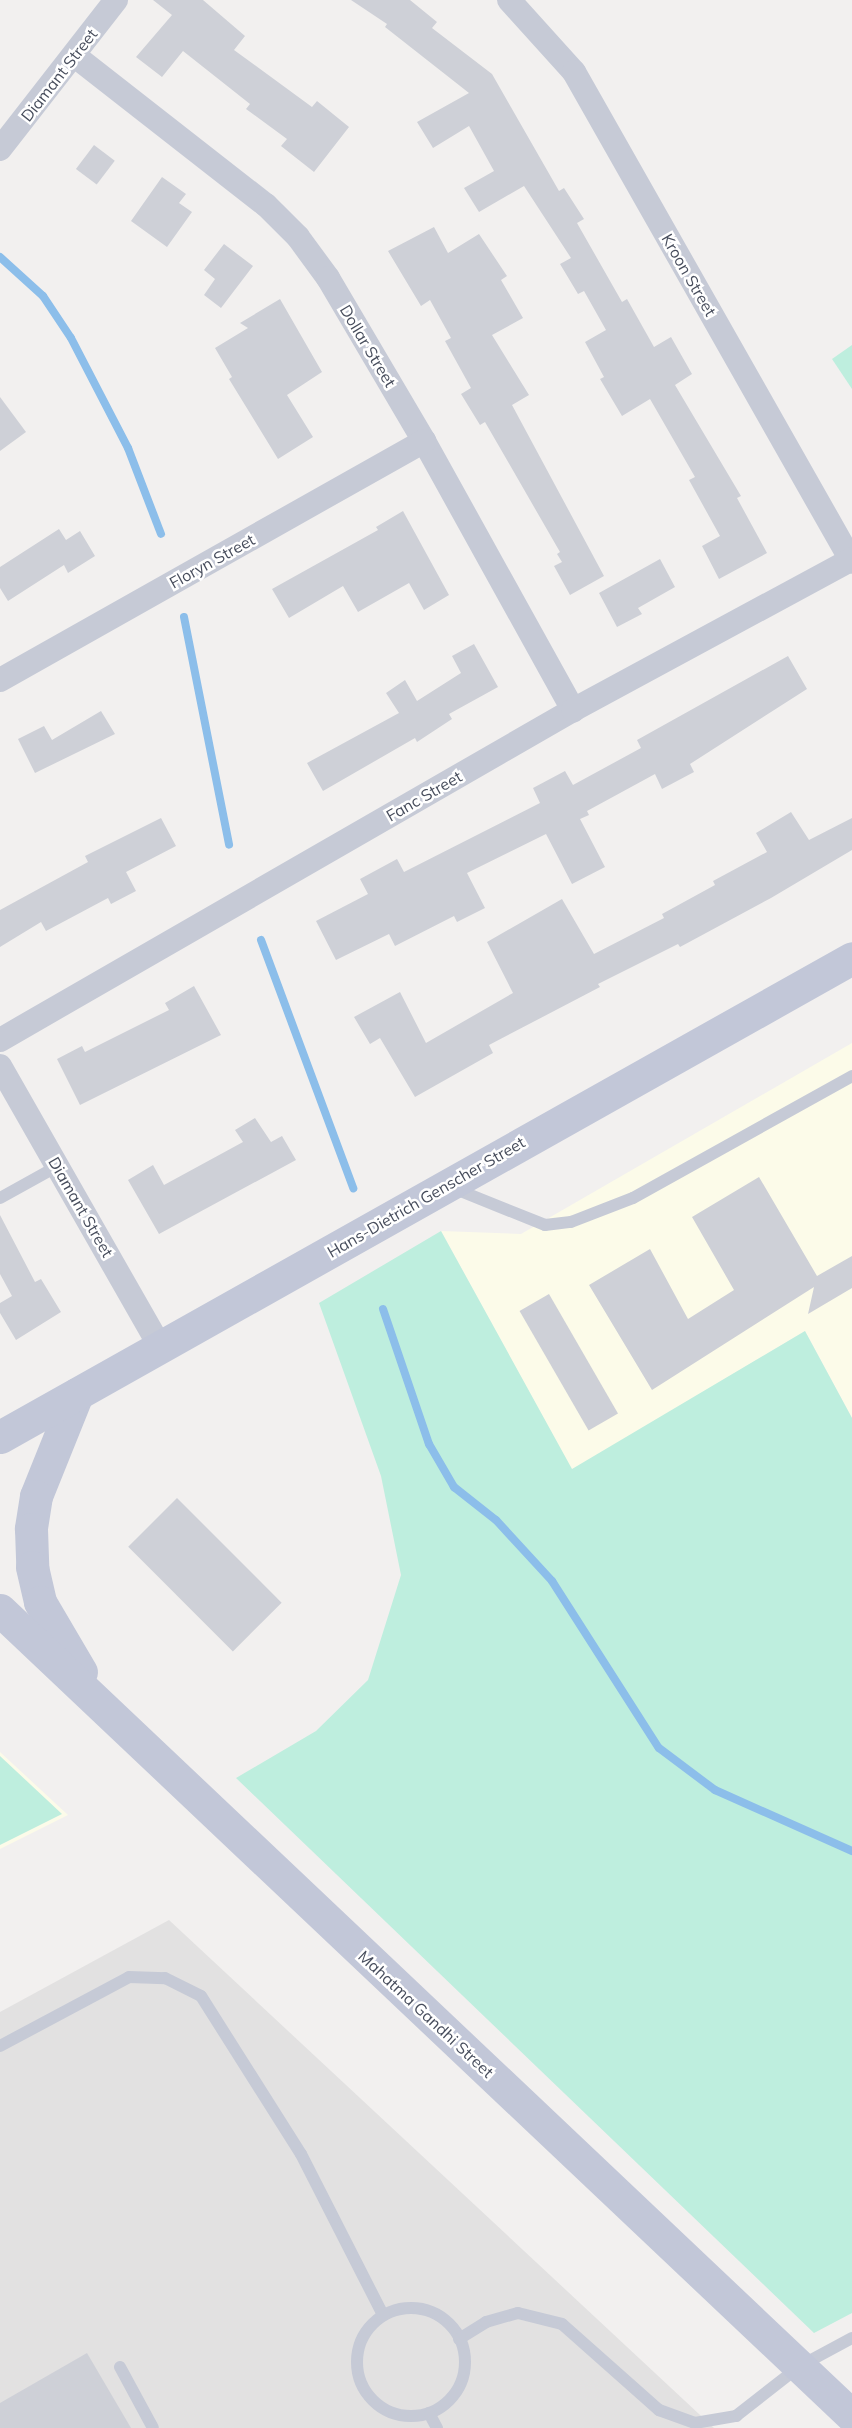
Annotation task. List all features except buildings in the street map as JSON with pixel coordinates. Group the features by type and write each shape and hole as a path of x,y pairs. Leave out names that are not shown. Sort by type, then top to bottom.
{"street":[{"name":"Diamant Street","path":"0,149 75,56 116,0"},
{"name":"Kroon Street","path":"509,0 574,72 852,560"},
{"name":"Dollar Street","path":"75,56 266,205 298,237 328,278 424,441 573,711"},
{"name":"Floryn Street","path":"0,680 424,441"},
{"name":"Fanc Street","path":"0,1040 573,711 852,560"},
{"name":"Hans-Dietrich Genscher Street","path":"0,1437 852,958"},
{"name":"Diamant Street","path":"0,1066 161,1348"},
{"path":"77,1394 36,1496 31,1529 32,1567 40,1602 73,1660 118,1724"},
{"name":"Mahatma Gandhi Street","path":"0,1610 852,2416"},
{"path":"0,1636 118,1724"}],"lane":[{"path":"446,1185 545,1225 571,1222 633,1198 852,1076"},
{"path":"0,1198 58,1166"},
{"path":"0,2046 129,1977 165,1978 201,1996 301,2154 382,2315"},
{"path":"417,2308 434,2313 459,2338 464,2356 457,2391 429,2413 412,2416 379,2406 359,2377 360,2342 382,2315 399,2309 417,2308"},
{"path":"459,2338 486,2322 518,2313 562,2324 659,2410 695,2423 736,2416 800,2366 852,2338"},
{"path":"120,2367 153,2428"},
{"path":"429,2413 438,2428"}],"shaded area":[{"path":"852,1043 852,1418 805,1331 572,1470 441,1231 521,1234"},
{"path":"0,1752 68,1815 0,1849"},
{"path":"169,1920 714,2428 0,2428 0,2012"}],"green space":[{"path":"852,345 852,389 832,359"},
{"path":"441,1231 572,1469 805,1331 852,1418 852,2313 814,2333 236,1778 316,1731 368,1680 401,1575 381,1476 319,1303"},
{"path":"0,1756 62,1814 0,1845"}],"waterway":[{"path":"0,257 43,296 71,338 128,448 161,534"},
{"path":"184,617 229,845"},
{"path":"261,940 353,1188"},
{"path":"383,1309 429,1444 454,1487 496,1520 552,1581 659,1748 715,1790 852,1851"}]}
